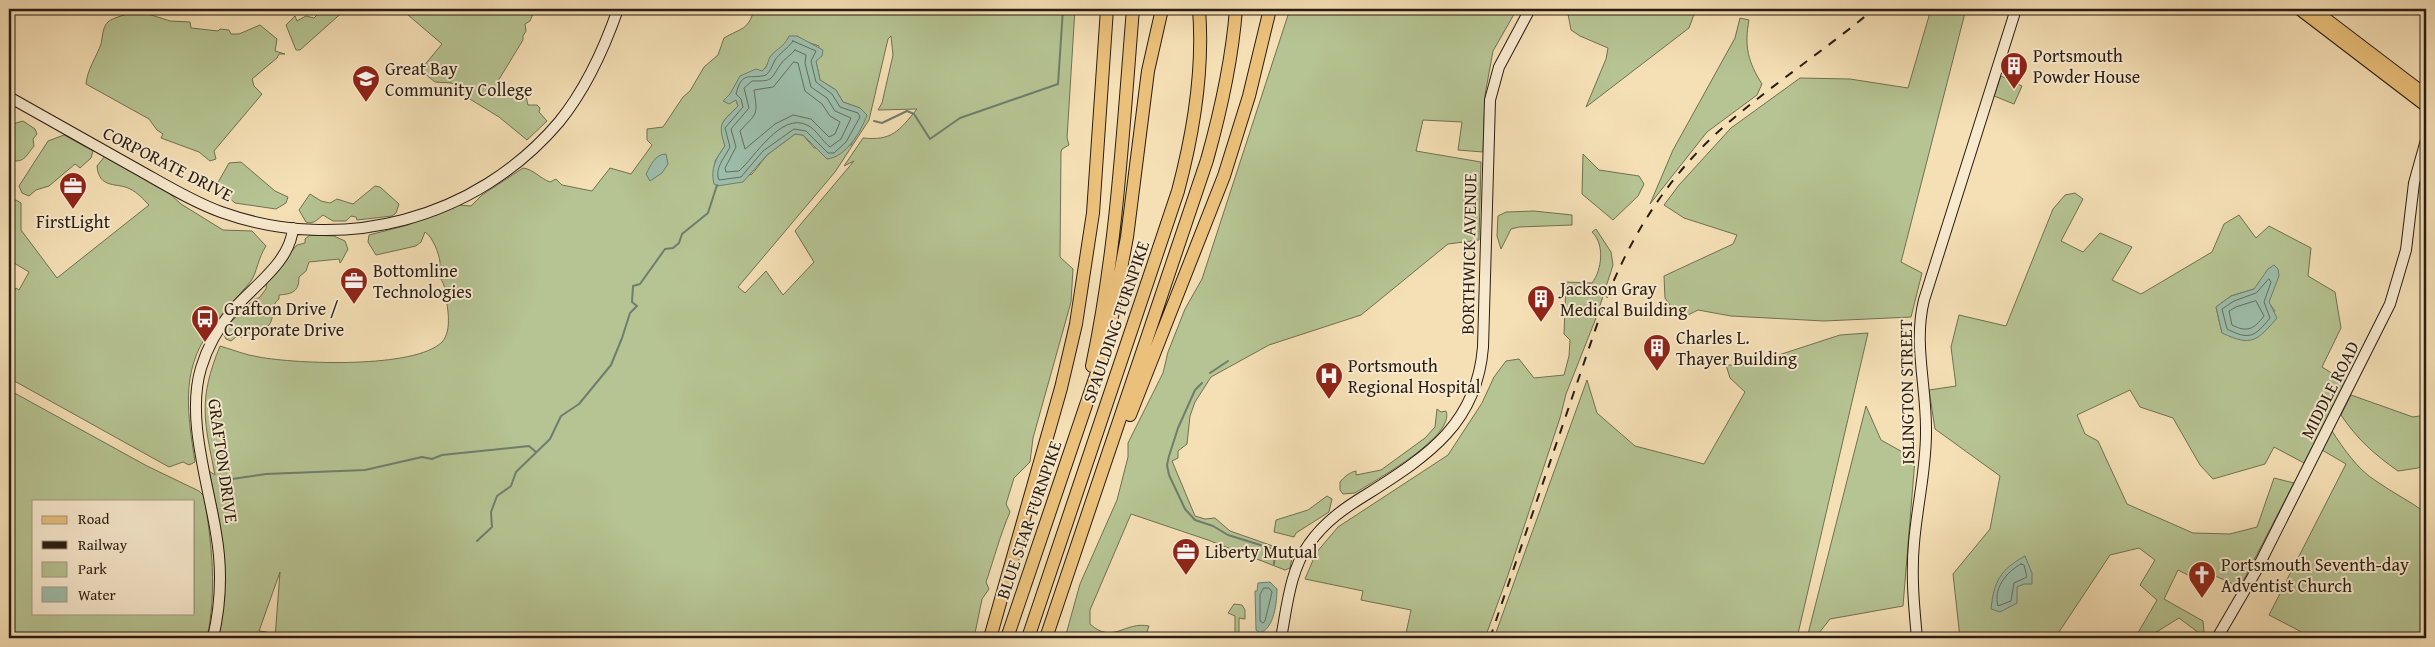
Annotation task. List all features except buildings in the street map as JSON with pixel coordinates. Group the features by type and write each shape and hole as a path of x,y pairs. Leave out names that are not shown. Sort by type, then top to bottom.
{"highway":[{"name":"SPAULDING TURNPIKE","path":"990,638 1061,388 1076,324 1093,213 1107,9"},
{"path":"1082,413 1104,310 1116,229 1132,9"},
{"path":"1082,413 1107,343 1117,301 1148,71 1162,9"},
{"name":"SPAULDING TURNPIKE","path":"1028,638 1178,191 1196,104 1200,60 1199,9"},
{"path":"1046,638 1207,160 1225,92 1234,40 1236,9"},
{"path":"1100,478 1121,438 1224,176 1249,96 1270,9"},
{"name":"BLUE STAR TURNPIKE","path":"1007,638 1082,413"}],"main road":[{"path":"2299,9 2426,106"},
{"path":"2313,9 2426,96"}],"street":[{"name":"CORPORATE DRIVE","path":"9,97 204,205 250,221 294,228 354,230 394,224 447,206 466,197 502,174 540,143 575,99 597,62 618,9"},
{"name":"BORTHWICK AVENUE","path":"1281,638 1296,570 1303,553 1313,538 1344,508 1416,462 1438,445 1458,420 1471,397 1479,374 1483,347 1490,100 1498,67 1530,9"},
{"name":"ISLINGTON STREET","path":"1917,638 1913,565 1924,475 1926,435 1919,324 1924,300 2016,9"},
{"name":"MIDDLE ROAD","path":"2217,638 2252,579 2385,315 2404,260 2414,183 2426,140"},
{"name":"GRAFTON DRIVE","path":"213,638 220,575 216,533 197,422 197,395 201,369 212,342 231,313 287,252 294,228"}],"green space":[{"path":"323,9 346,9 300,50 296,50 286,25 295,16 297,21 306,16 314,18"},
{"path":"401,9 535,9 530,21 525,24 526,31 523,40 498,81 506,89 525,92 528,105 537,105 540,108 539,112 547,121 527,140 499,117 465,96 452,83 435,82 424,73 423,67 442,44"},
{"path":"754,9 1075,9 1067,138 1069,145 1062,149 1061,152 1060,257 1073,269 1071,302 1033,438 1030,462 1014,478 1006,504 1010,512 986,582 989,589 982,599 974,638 275,638 280,572 259,631 267,632 266,638 217,638 223,559 219,519 209,471 215,475 205,410 208,381 220,346 249,355 276,359 326,362 382,360 407,357 428,351 442,342 448,324 448,310 444,287 439,275 440,262 435,245 425,232 421,242 416,246 376,255 368,242 369,235 408,225 458,205 471,206 482,195 523,168 550,182 556,179 562,185 592,191 610,168 631,174 652,145 647,140 647,129 663,127 683,97 690,91 704,67 718,55 724,38 744,28","holes":["797,36 804,41 819,46 816,61 820,80 836,90 843,102 860,108 859,129 851,145 814,148 803,135 795,134 767,155 752,174 717,186 715,161 725,146 722,132 723,123 738,106 736,100 723,101 762,72 775,54","891,36 893,55 882,103 878,110 917,109 900,129 894,133 881,138 863,138 844,166 854,161 795,231 814,262 783,295 766,271 745,293 738,287 835,172 869,120 888,39"]},
{"path":"1290,9 1517,9 1493,51 1485,95 1483,152 1458,150 1462,122 1423,120 1416,151 1481,162 1479,240 1448,244 1361,315 1269,345 1211,377 1195,402 1190,416 1187,444 1178,451 1178,458 1172,461 1195,516 1205,519 1215,518 1230,531 1293,553 1290,568 1285,570 1208,540 1131,514 1090,610 1090,624 1098,630 1112,633 1140,625 1149,626 1145,638 1065,638 1080,584 1117,500 1128,457 1128,443 1163,373 1168,352 1185,309 1202,279"},
{"path":"1567,9 1696,9 1689,28 1586,107 1606,59 1608,48 1571,30"},
{"path":"1931,9 1966,9 1901,262 1922,273 1911,317 1824,321 1731,316 1698,310 1680,319 1665,298 1664,276 1733,244 1737,235 1684,218 1664,205 1679,185 1731,128 1800,78 1850,79 1908,88"},
{"path":"136,10 170,21 190,22 191,28 218,31 220,29 229,30 231,34 239,34 260,25 277,39 275,51 285,54 279,54 277,58 252,79 254,86 262,94 214,151 216,159 210,161 199,152 161,138 163,134 157,130 149,119 86,84 90,68 101,44 106,24 113,19"},
{"path":"1740,18 1749,20 1748,54 1762,84 1757,95 1707,132 1650,204 1673,150 1735,38"},
{"path":"2001,76 2022,86 2014,104 1994,96"},
{"path":"23,121 35,129 37,134 33,139 34,146 26,156 21,160 14,161 9,159 9,128"},
{"path":"64,135 93,151 91,158 80,168 75,164 49,186 36,190 29,196 22,193 19,186 48,141"},
{"path":"1583,154 1599,170 1639,176 1644,184 1638,196 1613,220 1582,194"},
{"path":"105,156 169,193 181,204 223,230 252,231 266,246 251,281 214,325 200,347 194,363 188,395 195,462 189,465 183,462 169,467 9,378 9,301 16,288 19,290 29,272 9,260 9,201 16,200 21,203 21,230 57,278 149,205 133,190 110,184 101,179 97,166"},
{"path":"241,162 275,191 288,197 286,203 276,209 235,203 216,186 229,163"},
{"path":"375,186 380,187 399,204 396,213 392,216 357,220 356,217 351,216 346,221 333,221 323,215 309,223 306,222 299,210 310,194 321,201 330,203 337,199 353,204"},
{"path":"2075,193 2083,199 2061,241 2083,252 2100,233 2132,247 2112,280 2141,294 2212,252 2224,224 2239,215 2256,238 2269,226 2311,248 2308,276 2335,292 2341,328 2322,367 2346,382 2304,463 2274,447 2265,464 2213,479 2200,465 2173,418 2140,407 2130,390 2077,415 2085,434 2098,441 2127,504 2193,533 2230,534 2257,527 2274,478 2294,483 2240,587 2213,575 2204,583 2178,570 2164,599 2203,621 2204,632 2199,633 2179,618 2149,638 2135,638 2157,600 2140,585 2155,560 2139,548 2110,555 2055,638 1960,638 1953,574 1990,529 2000,476 1935,429 1929,390 1956,386 1951,347 1959,315 2006,326 2053,209 2065,195","holes":["2254,289 2270,297 2269,303 2275,311 2222,333 2216,307 2231,296"]},
{"path":"1534,211 1572,215 1572,225 1511,229 1501,249 1497,236 1498,216 1506,212"},
{"path":"1596,229 1611,252 1613,265 1596,318 1566,394 1560,418 1508,575 1485,638 1405,638 1411,610 1361,600 1363,591 1305,579 1316,553 1338,527 1448,455 1482,403 1494,377 1506,361 1519,359 1534,378 1564,375 1569,356 1570,340 1564,334 1566,282 1592,283 1595,278 1601,257 1599,243 1592,232"},
{"path":"310,235 334,236 345,241 348,249 341,262 339,259 309,262 306,271 299,277 296,289 291,293 279,295 279,299 273,308 272,319 269,325 248,336 236,337 231,341 226,339 224,335 227,326 254,299 259,298 266,289 267,280 297,245 305,243 305,239"},
{"path":"1868,333 1797,638 1494,638 1587,380 1597,413 1635,446 1704,464 1745,392 1730,378 1726,365 1748,365 1840,335"},
{"path":"9,390 147,466 199,491 204,496 211,550 213,585 207,638 9,638"},
{"path":"2351,395 2413,417 2426,415 2426,463 2418,468 2398,471 2374,453 2353,432 2341,415"},
{"path":"1866,406 1881,440 1915,459 1903,606 1830,619 1815,638 1807,638"},
{"path":"1437,409 1441,412 1446,411 1446,421 1439,433 1427,445 1355,493 1343,494 1340,490 1340,482 1347,475 1356,471 1356,475 1381,470 1425,438 1435,427"},
{"path":"2332,431 2363,471 2426,513 2426,638 2313,638 2269,615 2346,464 2322,450"},
{"path":"1327,496 1332,499 1329,512 1296,533 1294,537 1274,532 1276,520 1308,510"},
{"path":"1234,604 1242,605 1245,610 1245,619 1239,618 1239,637 1243,638 1228,638 1229,634 1235,635 1235,616 1228,613"}],"water":[{"path":"789,36 797,36 823,50 822,56 816,61 820,80 836,90 843,102 860,108 867,115 864,122 852,143 834,157 827,159 803,135 795,134 767,155 743,182 717,186 714,184 713,169 725,146 721,132 722,123 738,106 736,100 729,104 723,101 730,94 740,76 756,69 762,71 770,57 784,44"},
{"path":"666,154 668,164 662,173 650,181 646,174 656,158"},
{"path":"2274,265 2278,269 2279,276 2269,302 2277,318 2259,337 2253,339 2240,340 2222,333 2216,307 2231,296 2254,289 2268,269"},
{"path":"2025,556 2032,573 2032,584 2024,584 2017,587 2017,603 2000,612 1991,609 1994,591 2000,577 2010,566"},
{"path":"1270,582 1277,589 1275,608 1269,626 1260,633 1256,630 1255,591 1257,591 1258,583"}],"waterway":[{"path":"874,121 882,123 907,111 914,114 930,139 960,118 1058,84 1063,9"},
{"path":"477,541 492,527 491,512 497,496 511,486 516,472 550,439 561,416 579,404 611,365 630,313 637,306 632,302 633,286 640,284 665,249 673,248 679,243 682,234 708,213 717,185"},
{"path":"1210,373 1228,361"},
{"path":"1202,383 1195,390 1178,428 1167,465 1169,475 1185,509 1195,520 1213,526 1228,535 1270,548 1275,553 1274,564"},
{"path":"232,479 266,474 365,470 422,457 432,459 442,455 529,446 536,452"}],"railway":[{"path":"1490,638 1602,310 1623,260 1650,213 1681,170 1719,131 1757,99 1874,9"}],"place":[{"name":"Portsmouth Powder House","path":"2014,90"},
{"name":"Great Bay Community College","path":"366,103"},
{"name":"FirstLight","path":"73,210"},
{"name":"Bottomline Technologies","path":"354,305"},
{"name":"Jackson Gray Medical Building","path":"1541,323"},
{"name":"Grafton Drive / Corporate Drive","path":"205,343"},
{"name":"Charles L. Thayer Building","path":"1657,372"},
{"name":"Portsmouth Regional Hospital","path":"1329,400"},
{"name":"Liberty Mutual","path":"1186,576"},
{"name":"Portsmouth Seventh-day Adventist Church","path":"2202,599"}]}
